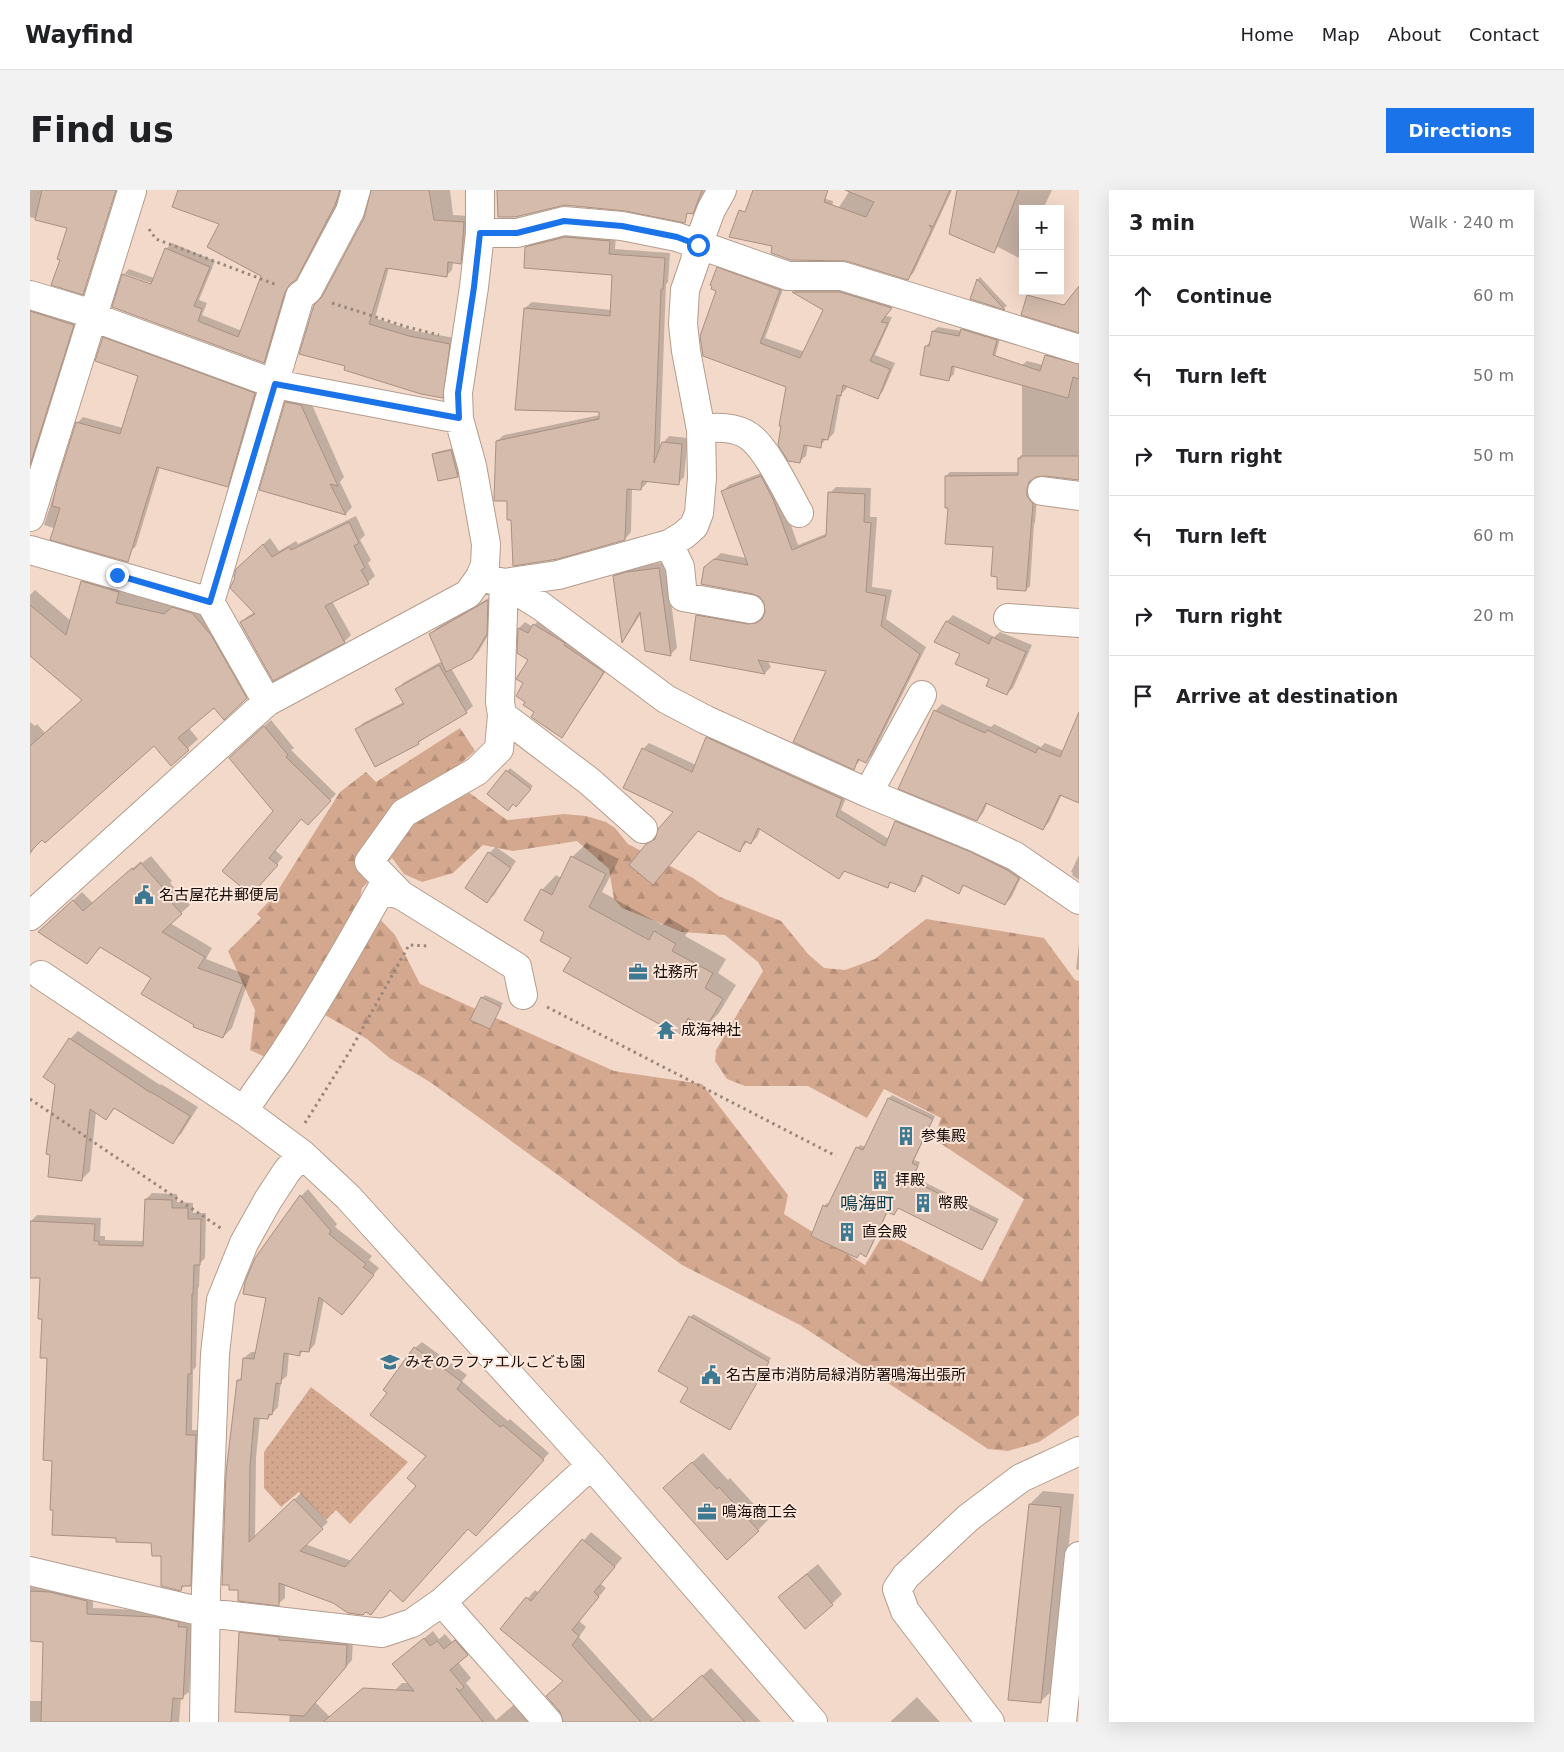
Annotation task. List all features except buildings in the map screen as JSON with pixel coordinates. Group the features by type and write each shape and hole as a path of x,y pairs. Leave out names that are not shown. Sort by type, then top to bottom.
{"street":[{"path":"210,602 300,296 308,290 350,211 356,190"},
{"path":"480,190 480,233 458,393 459,418 472,466 486,544 485,565 492,580 501,683 500,750 477,771 404,813 369,862 401,895 517,967 523,995"},
{"path":"30,916 267,702 492,580 558,575 669,544 694,526 699,513 702,478 700,430 682,324 686,290 698,245 711,210 722,190"},
{"path":"30,517 132,191"},
{"path":"480,233 517,233 564,221 622,226 677,237 788,276 842,276 1079,349"},
{"path":"30,295 92,315 275,384 459,418"},
{"path":"700,430 711,428 731,429 748,435 762,450 799,514"},
{"path":"1042,491 1079,496"},
{"path":"669,544 680,566 683,597 750,609"},
{"path":"30,550 210,602 267,702"},
{"path":"492,580 541,606 666,699 706,720 868,794 977,838 1014,856 1079,900"},
{"path":"1008,618 1079,623"},
{"path":"868,794 922,695"},
{"path":"502,715 589,781 643,829"},
{"path":"244,1111 324,991 381,890 401,895"},
{"path":"34,979 244,1111 302,1154 348,1197 591,1465 813,1722"},
{"path":"204,1722 206,1590 215,1364 221,1300 244,1243 268,1200 287,1171 302,1154"},
{"path":"990,1722 904,1611 897,1589 906,1576 968,1518 1021,1478 1079,1451"},
{"path":"30,1571 207,1613 382,1633 412,1623 442,1602 591,1465"},
{"path":"1062,1722 1079,1556"},
{"path":"442,1602 548,1722"}],"path":[{"path":"305,1123 350,1050 409,946 427,945 436,950"},
{"path":"523,995 836,1156"},
{"path":"30,1099 244,1243"}],"green space":[{"path":"460,728 475,751 446,776 507,820 564,814 586,816 606,822 615,828 628,844 693,878 720,897 781,921 808,954 824,968 845,970 875,959 926,919 1044,938 1075,980 1079,981 1079,1415 1039,1442 1008,1451 988,1449 800,1325 682,1265 430,1082 391,1059 367,1039 304,1003 265,1057 250,1050 255,1010 228,951 261,918 257,914 275,895 340,792 366,772 376,782","holes":["577,841 609,869 614,899 622,908 682,932 725,935 758,962 763,971 716,1050 715,1061 727,1079 745,1086 808,1086 867,1118 884,1089 941,1118 934,1139 1024,1199 982,1282 885,1232 865,1265 784,1214 788,1195 702,1084 614,1071 420,984 395,935 360,898 362,888 392,858 404,874 422,882 453,873 483,845 513,851"]},
{"path":"311,1387 408,1462 350,1524 336,1510 326,1520 299,1492 281,1507 264,1488 264,1452"}],"place":[{"name":"名古屋花井郵便局","path":"144,895"},
{"name":"社務所","path":"638,972"},
{"name":"成海神社","path":"666,1030"},
{"name":"参集殿","path":"906,1136"},
{"name":"拝殿","path":"880,1180"},
{"name":"幣殿","path":"923,1203"},
{"name":"直会殿","path":"847,1232"},
{"name":"みそのラファエルこども園","path":"390,1362"},
{"name":"名古屋市消防局緑消防署鳴海出張所","path":"711,1375"},
{"name":"鳴海商工会","path":"707,1512"}],"district":[{"name":"鳴海町","path":"867,1204"}],"route":[{"path":"117,575 210,602 275,384 459,418 458,393 480,233 517,233 564,221 622,226 677,237 698,245"}]}
